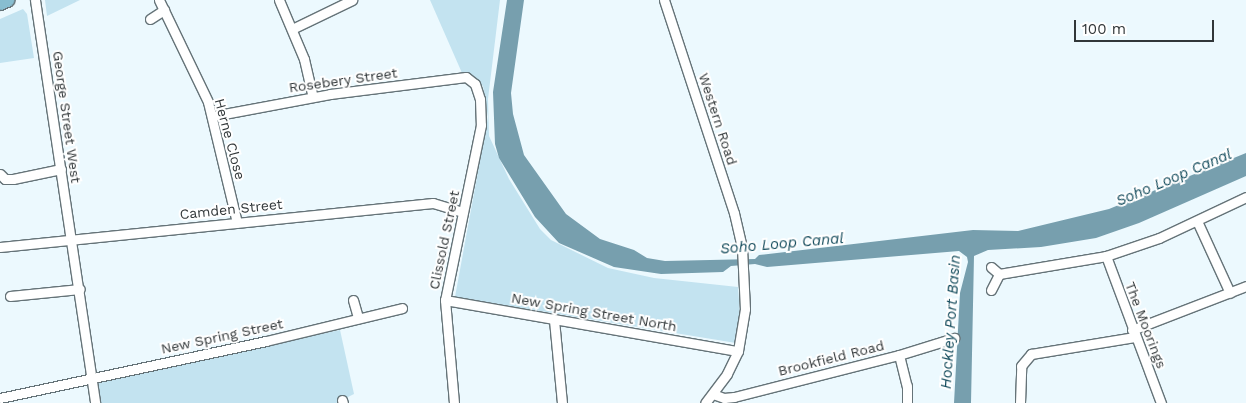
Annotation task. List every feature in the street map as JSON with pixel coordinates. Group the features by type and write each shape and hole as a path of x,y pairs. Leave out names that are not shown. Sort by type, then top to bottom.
{"main road":[{"path":"0,3 7,0"}],"street":[{"name":"George Street West","path":"35,0 71,238"},
{"name":"Herne Close","path":"160,0 213,116 236,223"},
{"path":"279,0 304,59 314,97"},
{"path":"292,29 352,0"},
{"name":"Western Road","path":"664,0 734,213 742,248 745,309 738,351"},
{"path":"150,18 164,10"},
{"name":"Rosebery Street","path":"213,116 314,97 382,88 466,78 475,84"},
{"name":"Clissold Street","path":"454,403 445,300 481,125 480,99 475,84"},
{"path":"0,174 5,179 13,179 61,169"},
{"path":"999,274 1106,256 1197,221 1246,197"},
{"name":"Camden Street","path":"0,247 71,238 433,203 463,212"},
{"path":"1197,221 1230,293"},
{"path":"71,238 96,403"},
{"name":"The Moorings","path":"1106,256 1133,333 1161,403"},
{"path":"991,267 999,274"},
{"path":"991,290 999,274"},
{"path":"1020,403 1021,366 1031,354 1133,333 1246,286"},
{"path":"10,296 80,289"},
{"path":"353,300 358,318"},
{"name":"New Spring Street North","path":"445,300 738,351"},
{"name":"New Spring Street","path":"0,398 266,341 402,308"},
{"path":"554,320 562,403"},
{"name":"Brookfield Road","path":"713,394 724,398 734,397 899,355 954,338"},
{"path":"704,403 713,394 738,351"},
{"path":"899,355 907,386 907,403"}],"shaded area":[{"path":"45,0 80,0 47,16"},
{"path":"430,0 500,0 488,99 489,136 509,179 540,229 551,240 608,268 654,278 738,287 740,313 736,343 455,297 488,117 483,86 462,73"},
{"path":"507,0 524,0 511,93 513,114 524,155 566,214 600,239 634,250 647,258 665,261 755,259 759,255 973,230 1018,231 1109,209 1246,153 1246,176 1139,223 1096,238 1041,247 988,250 974,256 971,403 954,403 960,293 968,262 967,257 959,251 767,267 755,264 731,266 723,272 661,274 614,267 559,243 535,217 499,158 495,144 493,92"},
{"path":"23,9 27,14 34,58 0,63 0,19"},
{"path":"340,330 354,394 336,403 101,403 97,381"}],"water label":[{"name":"Soho Loop Canal","path":"1174,178"},
{"name":"Soho Loop Canal","path":"782,244"},
{"name":"Hockley Port Basin","path":"951,322"}]}
